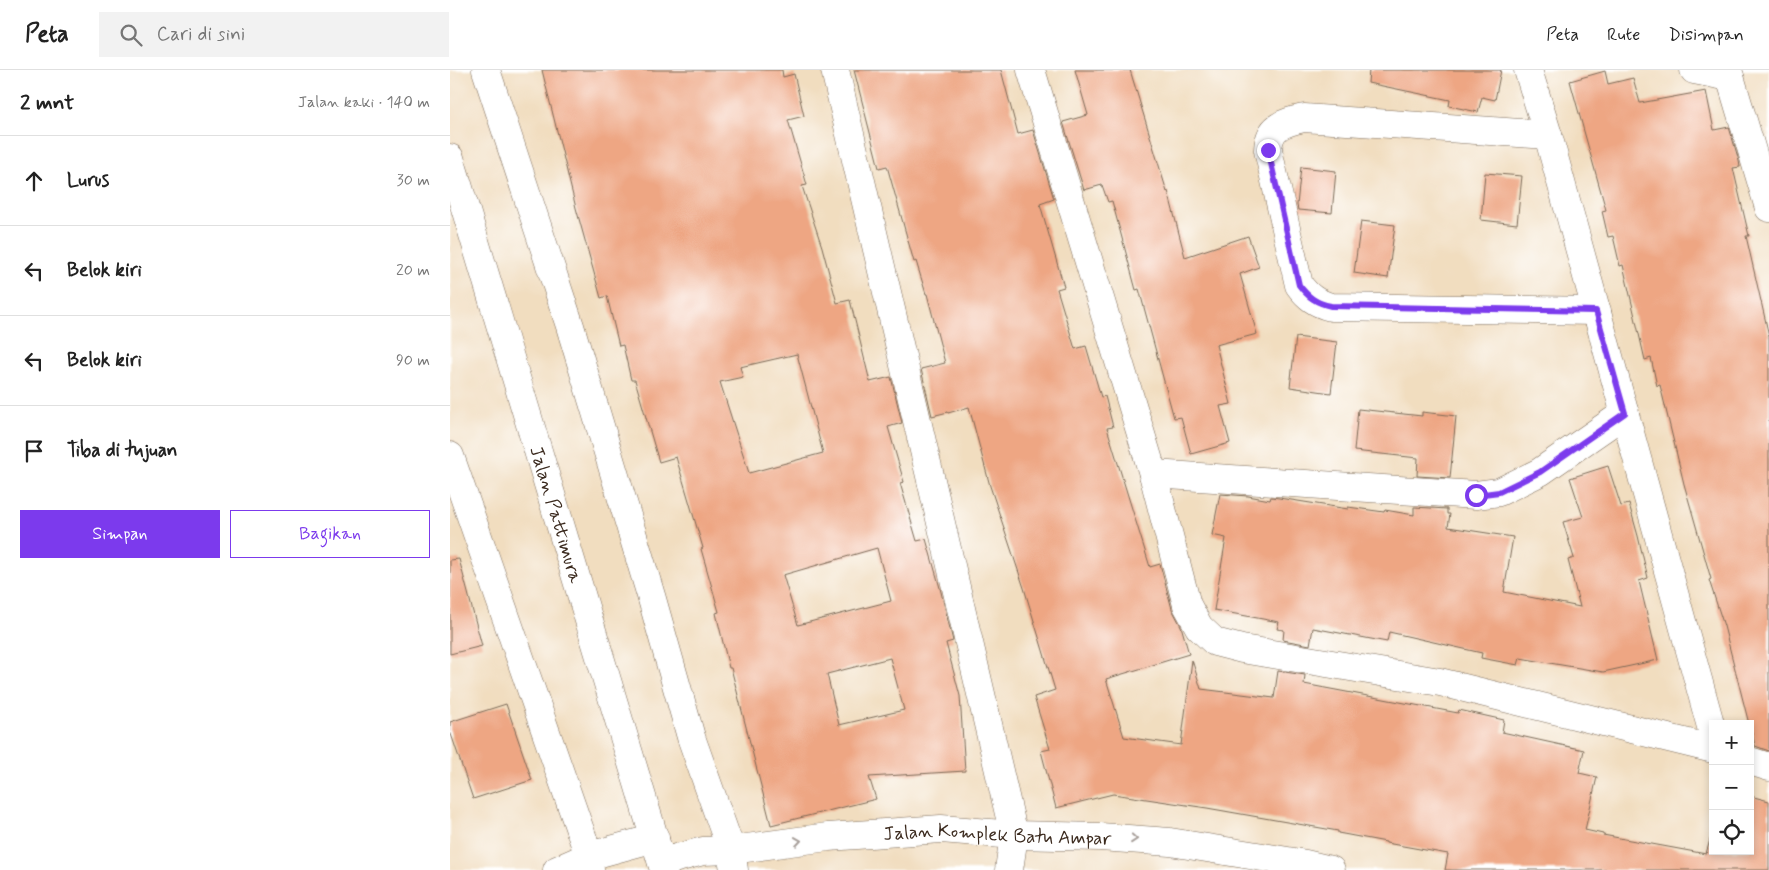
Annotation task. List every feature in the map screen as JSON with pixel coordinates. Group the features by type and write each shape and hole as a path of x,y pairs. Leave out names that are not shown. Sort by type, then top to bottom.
{"street":[{"path":"486,70 570,326 652,599 691,737 732,860"},
{"path":"835,70 1014,836 1009,870"},
{"path":"1031,70 1153,474 1187,605 1199,627 1215,642 1242,650 1440,682 1709,748"},
{"path":"1528,70 1548,135 1709,720"},
{"path":"1694,70 1729,74 1769,208"},
{"path":"1548,135 1304,118 1288,122 1273,130 1268,140 1268,150 1299,285 1308,296 1319,304 1341,307 1596,311"},
{"name":"Jalan Pattimura","path":"450,158 660,856"},
{"path":"1153,474 1476,495 1499,492 1540,472 1625,413"},
{"path":"450,456 589,863"},
{"path":"1754,762 1769,767"},
{"name":"Jalan Komplek Batu Ampar","path":"557,870 589,863 703,852 732,860 828,837 941,829 1014,836 1100,836 1170,842 1306,864 1331,870"}],"building":[{"path":"542,70 782,70 783,77 794,74 804,116 788,120 807,185 802,186 822,247 837,303 850,300 870,382 891,377 902,423 888,427 904,482 900,483 917,541 926,539 953,641 946,643 960,696 965,771 869,777 876,799 771,825 731,668 729,668 716,613 719,612 701,549 703,548 676,457 659,462 635,380 631,380 623,345 619,346 607,296 601,298 576,208","holes":["797,354 823,453 749,473 720,382 743,377 740,367","877,548 891,601 798,625 783,575","890,658 904,710 839,725 827,674"]},
{"path":"854,70 1001,70 1018,134 1033,130 1054,199 1040,204 1064,287 1057,289 1075,349 1086,346 1101,397 1105,396 1113,427 1107,428 1150,567 1160,564 1172,609 1181,626 1189,654 1106,679 1124,737 1181,745 1192,660 1201,689 1274,698 1278,671 1305,675 1304,684 1458,713 1459,710 1504,720 1502,732 1584,750 1579,773 1597,777 1585,830 1603,835 1706,854 1709,843 1709,855 1754,855 1754,797 1769,801 1769,870 1445,870 1448,854 1338,833 1338,831 1207,808 1113,794 1056,808 1041,751 1050,749 1034,697 1055,690 990,486 969,407 932,416 921,369 945,363 927,294 916,261 914,262 887,166 879,168"},
{"path":"1075,70 1130,70 1168,191 1185,257 1248,236 1259,267 1240,274 1257,334 1216,345 1231,404 1220,406 1230,443 1191,454 1181,417 1174,418 1139,289 1136,290 1112,201 1108,202 1102,185 1084,190 1063,122 1088,115"},
{"path":"1369,70 1501,70 1495,100 1482,97 1478,112 1449,106 1450,100 1368,83"},
{"path":"1605,71 1608,84 1633,78 1640,103 1706,91 1714,130 1729,127 1740,167 1733,168 1749,236 1746,236 1769,336 1769,751 1755,746 1754,720 1748,720 1724,626 1709,580 1711,579 1684,484 1660,385 1657,386 1651,358 1645,360 1623,265 1620,266 1613,236 1608,237 1602,211 1606,210 1570,81"},
{"path":"1301,167 1336,171 1332,213 1298,210"},
{"path":"1485,173 1522,176 1517,224 1481,220"},
{"path":"1361,221 1395,225 1388,278 1354,273"},
{"path":"1296,337 1337,342 1331,393 1290,387"},
{"path":"1358,409 1422,416 1422,412 1456,416 1450,478 1417,476 1418,458 1354,451"},
{"path":"1608,466 1621,506 1629,504 1638,536 1648,578 1639,581 1658,660 1603,672 1520,658 1518,665 1481,658 1482,653 1389,632 1387,642 1313,628 1310,645 1283,640 1284,630 1277,629 1279,622 1214,610 1226,538 1212,535 1220,494 1270,500 1271,497 1348,509 1348,507 1384,512 1385,510 1414,515 1414,507 1447,509 1447,514 1450,514 1448,527 1513,537 1504,592 1580,607 1568,560 1574,558 1563,522 1583,517 1570,478"},
{"path":"459,559 482,646 450,654 450,560"},
{"path":"506,704 532,780 473,799 450,731 450,722"}],"route":[{"path":"1268,150 1299,285 1308,296 1319,304 1331,306 1596,311 1625,413 1540,472 1499,492 1476,495"}]}
